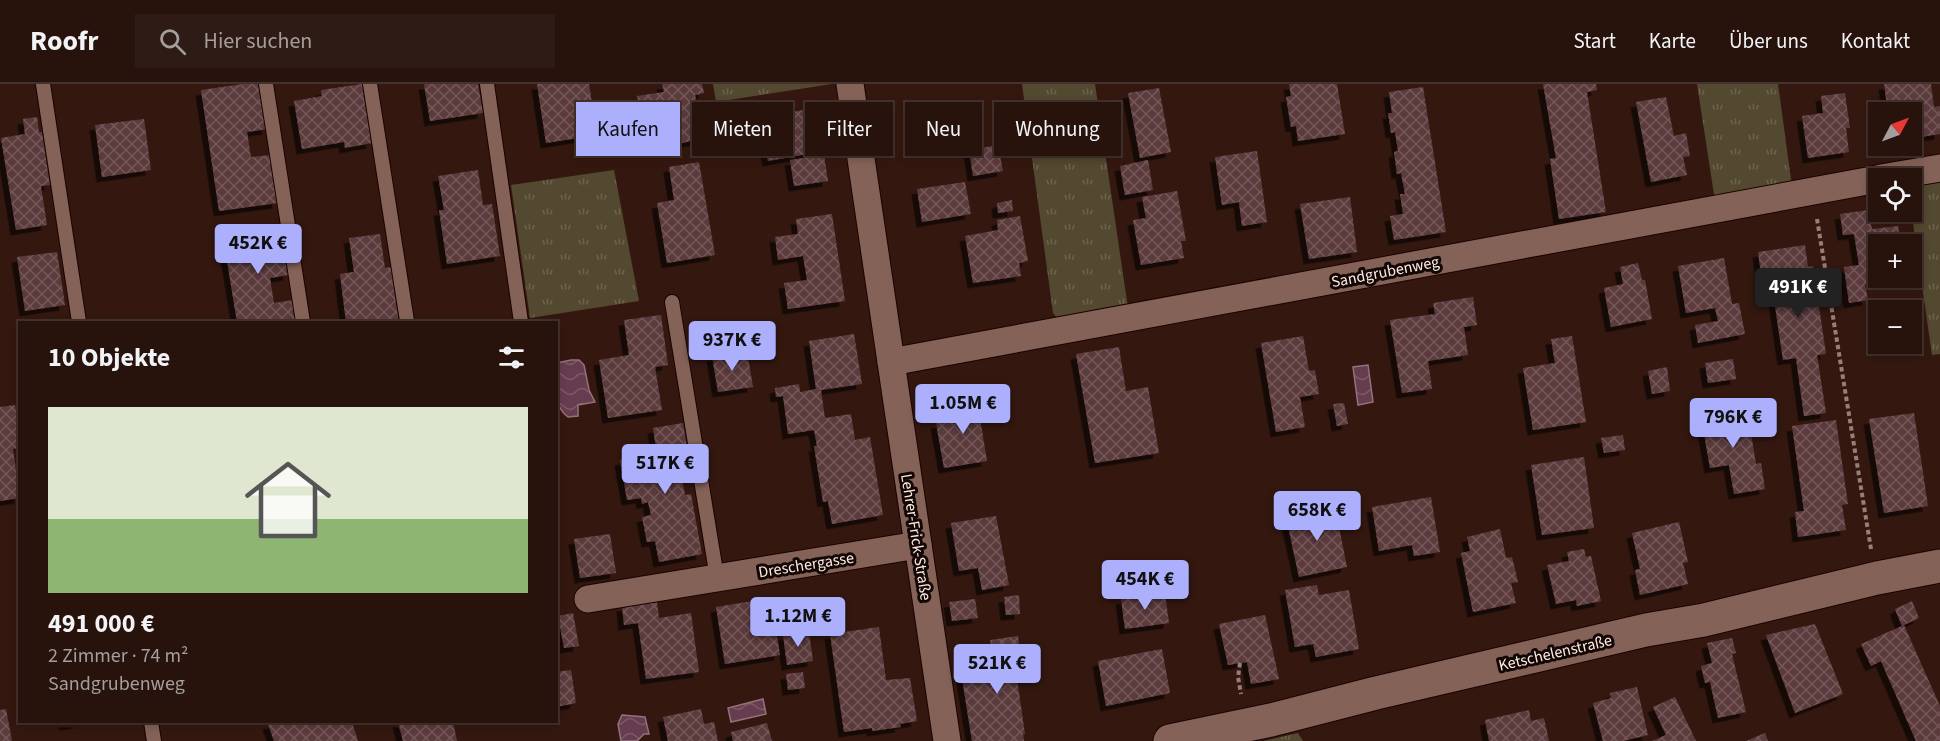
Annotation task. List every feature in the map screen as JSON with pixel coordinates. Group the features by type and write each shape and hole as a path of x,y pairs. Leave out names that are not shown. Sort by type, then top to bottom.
{"main road":[{"name":"Ketschelenstraße","path":"1170,741 1271,720 1646,630 1704,620 1940,566"}],"street":[{"name":"Lehrer-Frick-Straße","path":"850,84 947,741"},
{"name":"Sandgrubenweg","path":"1922,171 1940,168"},
{"name":"Sandgrubenweg","path":"891,362 1868,181"},
{"name":"Dreschergasse","path":"588,600 918,545"}],"lane":[{"path":"43,84 79,321"},
{"path":"266,84 303,321"},
{"path":"370,84 406,321"},
{"path":"487,84 521,321"},
{"path":"672,302 717,578"},
{"path":"151,723 154,741"}],"path":[{"path":"1813,191 1871,552"},
{"path":"1240,663 1238,677 1242,696"}],"green space":[{"path":"713,84 832,84 716,102"},
{"path":"1022,84 1095,84 1098,102 1024,102"},
{"path":"1697,84 1778,84 1792,187 1715,201"},
{"path":"1032,156 1106,156 1128,308 1057,318 1053,313"},
{"path":"614,170 639,301 530,318 511,185"},
{"path":"1940,179 1940,354 1932,355 1922,285 1922,234 1915,234 1913,222 1922,222 1922,183"},
{"path":"1298,733 1303,741 1264,741"}],"water":[{"path":"579,360 584,365 589,390 595,402 578,405 578,416 568,417 559,406 558,363"},
{"path":"1368,365 1373,402 1358,405 1353,367"},
{"path":"763,699 766,714 731,722 728,708"},
{"path":"622,715 645,717 649,734 644,734 637,741 621,741 618,724"}],"building":[{"path":"261,84 268,129 247,132 251,157 271,155 278,203 219,211 201,90"},
{"path":"362,84 372,143 345,148 344,142 302,149 294,101 322,96 321,90"},
{"path":"424,84 478,84 483,113 430,121"},
{"path":"537,84 589,84 592,102 576,102 576,138 546,143"},
{"path":"662,84 702,84 704,93 695,95 696,102 692,102 692,141 680,143 680,102 638,102 637,96 664,92"},
{"path":"1289,84 1337,84 1345,134 1298,141 1296,126 1291,127 1286,97 1291,96"},
{"path":"1543,84 1596,84 1597,90 1587,92 1606,212 1559,219 1550,159 1556,158"},
{"path":"1884,84 1931,84 1934,107 1940,106 1940,134 1922,137 1922,102 1887,102"},
{"path":"1423,87 1446,232 1394,240 1390,216 1403,214 1400,194 1405,194 1401,173 1397,174 1394,152 1398,151 1395,132 1391,133 1388,113 1392,113 1389,92"},
{"path":"1159,88 1171,152 1140,158 1128,93"},
{"path":"1845,93 1850,128 1846,128 1849,152 1808,158 1802,116 1823,113 1821,96"},
{"path":"1666,97 1674,136 1686,133 1690,156 1683,157 1687,175 1651,182 1636,102"},
{"path":"805,110 805,154 768,161 767,156 793,156 793,112"},
{"path":"37,117 39,132 42,132 50,185 41,186 47,225 16,230 1,138 25,134 23,119"},
{"path":"144,119 151,170 102,177 95,125"},
{"path":"994,146 994,156 1000,156 1003,171 973,176 970,156 982,156 982,148"},
{"path":"1257,151 1267,222 1242,226 1239,202 1222,205 1215,157"},
{"path":"824,156 828,181 794,186 790,160"},
{"path":"1148,160 1153,190 1125,195 1120,166"},
{"path":"699,162 715,255 667,263 657,203 674,200 669,167"},
{"path":"478,170 483,205 492,204 500,256 447,264 439,210 444,210 438,176"},
{"path":"965,182 971,214 922,222 917,189"},
{"path":"1177,191 1186,241 1181,241 1184,258 1141,265 1133,220 1146,218 1142,197"},
{"path":"1350,197 1357,252 1309,259 1300,204"},
{"path":"1012,200 1013,211 998,213 997,203"},
{"path":"1868,210 1868,222 1871,222 1872,229 1898,226 1899,234 1868,234 1868,284 1865,284 1868,300 1849,303 1844,267 1859,265 1854,234 1843,235 1840,214"},
{"path":"832,214 845,301 788,309 784,283 807,280 803,256 778,260 775,237 798,234 796,219"},
{"path":"1020,216 1028,261 1019,263 1021,276 973,283 965,236 998,230 997,220"},
{"path":"282,227 289,275 270,278 274,303 293,300 296,321 237,321 223,236"},
{"path":"380,234 385,268 391,267 399,321 346,321 340,274 354,272 349,238"},
{"path":"1805,245 1808,267 1813,266 1826,354 1817,355 1826,413 1804,416 1796,358 1783,360 1770,272 1761,274 1758,252"},
{"path":"57,252 65,305 25,311 17,257"},
{"path":"1724,258 1732,304 1739,303 1745,334 1698,343 1695,325 1718,321 1715,308 1686,313 1678,266"},
{"path":"1638,263 1642,280 1645,280 1652,319 1611,327 1604,288 1623,284 1620,267"},
{"path":"1473,297 1477,325 1464,327 1468,355 1428,361 1432,389 1402,393 1390,320 1435,314 1433,303"},
{"path":"661,315 668,365 655,367 662,410 608,418 599,360 629,355 624,320"},
{"path":"854,334 862,384 821,390 825,418 851,414 855,440 870,437 883,515 832,524 828,501 823,502 814,446 817,446 814,430 788,434 783,396 776,397 775,388 799,384 800,392 816,389 809,341"},
{"path":"1303,336 1309,371 1315,370 1319,394 1300,397 1305,427 1276,432 1261,343"},
{"path":"1572,336 1586,422 1533,430 1523,368 1555,363 1551,339"},
{"path":"1119,347 1126,391 1148,387 1159,453 1095,463 1076,354"},
{"path":"747,351 753,387 718,392 712,356"},
{"path":"1733,359 1736,379 1708,383 1705,363"},
{"path":"1667,367 1670,391 1652,394 1648,371"},
{"path":"976,394 987,461 944,468 936,423 959,420 956,397"},
{"path":"1344,403 1348,424 1337,426 1333,404"},
{"path":"15,405 18,448 13,449 18,498 0,501 0,407"},
{"path":"1747,409 1756,464 1761,463 1765,489 1734,494 1729,465 1710,468 1701,417"},
{"path":"1914,413 1928,506 1884,513 1869,419"},
{"path":"1836,420 1848,504 1842,505 1846,530 1798,537 1795,512 1804,511 1792,426"},
{"path":"683,423 688,453 678,455 685,495 691,494 702,554 659,562 655,541 647,542 642,517 651,515 648,502 642,504 641,498 627,500 620,460 657,454 653,428"},
{"path":"1623,435 1625,450 1604,453 1601,438"},
{"path":"1584,457 1594,528 1542,535 1531,465"},
{"path":"1431,497 1440,552 1414,556 1412,545 1379,551 1372,507"},
{"path":"1335,507 1347,567 1299,577 1286,517"},
{"path":"996,516 1009,585 982,590 978,568 959,571 951,523"},
{"path":"1679,522 1688,562 1683,563 1688,584 1640,595 1635,570 1640,569 1632,533"},
{"path":"1500,529 1506,558 1512,557 1518,582 1511,583 1516,603 1473,612 1461,553 1470,551 1467,537"},
{"path":"610,534 616,573 580,578 574,539"},
{"path":"1584,549 1586,557 1591,556 1601,601 1577,606 1576,600 1556,604 1547,565 1569,561 1567,552"},
{"path":"1317,585 1319,595 1349,590 1359,649 1316,657 1313,644 1295,647 1285,590"},
{"path":"1165,593 1169,623 1125,629 1121,599"},
{"path":"1019,595 1020,614 1006,615 1004,597"},
{"path":"771,598 780,655 725,664 716,607"},
{"path":"975,599 978,618 952,621 949,602"},
{"path":"1912,601 1919,618 1904,625 1940,706 1940,741 1916,741 1881,661 1871,666 1861,644 1902,626 1895,609"},
{"path":"657,602 659,618 691,613 699,672 646,679 638,623 624,625 622,606"},
{"path":"573,613 579,646 564,648 558,616"},
{"path":"1265,615 1279,679 1251,684 1247,662 1228,665 1219,624"},
{"path":"1815,624 1843,694 1795,713 1766,635"},
{"path":"879,627 886,680 910,678 917,721 900,724 901,727 844,732 830,634"},
{"path":"809,632 813,661 787,665 783,635"},
{"path":"1018,636 1021,660 1028,659 1031,677 1017,679 1024,741 972,741 961,672 995,667 990,640"},
{"path":"1732,638 1736,653 1732,654 1746,712 1718,718 1710,682 1705,683 1701,666 1712,663 1707,643"},
{"path":"1162,649 1170,693 1106,706 1098,661"},
{"path":"571,670 576,703 558,707 558,672"},
{"path":"803,672 805,688 788,690 786,674"},
{"path":"1637,687 1648,735 1623,741 1603,741 1593,703 1611,698 1610,693"},
{"path":"1675,697 1696,741 1652,741 1666,735 1653,707"},
{"path":"6,709 12,741 0,741 0,710"},
{"path":"701,709 704,724 714,722 718,741 668,741 663,717"},
{"path":"1529,710 1531,721 1544,718 1549,741 1489,741 1485,720"},
{"path":"352,723 358,741 274,741 268,724"},
{"path":"398,723 453,723 457,741 403,741"},
{"path":"767,723 772,741 733,741 731,732"},
{"path":"1765,733 1768,741 1746,741"}]}
